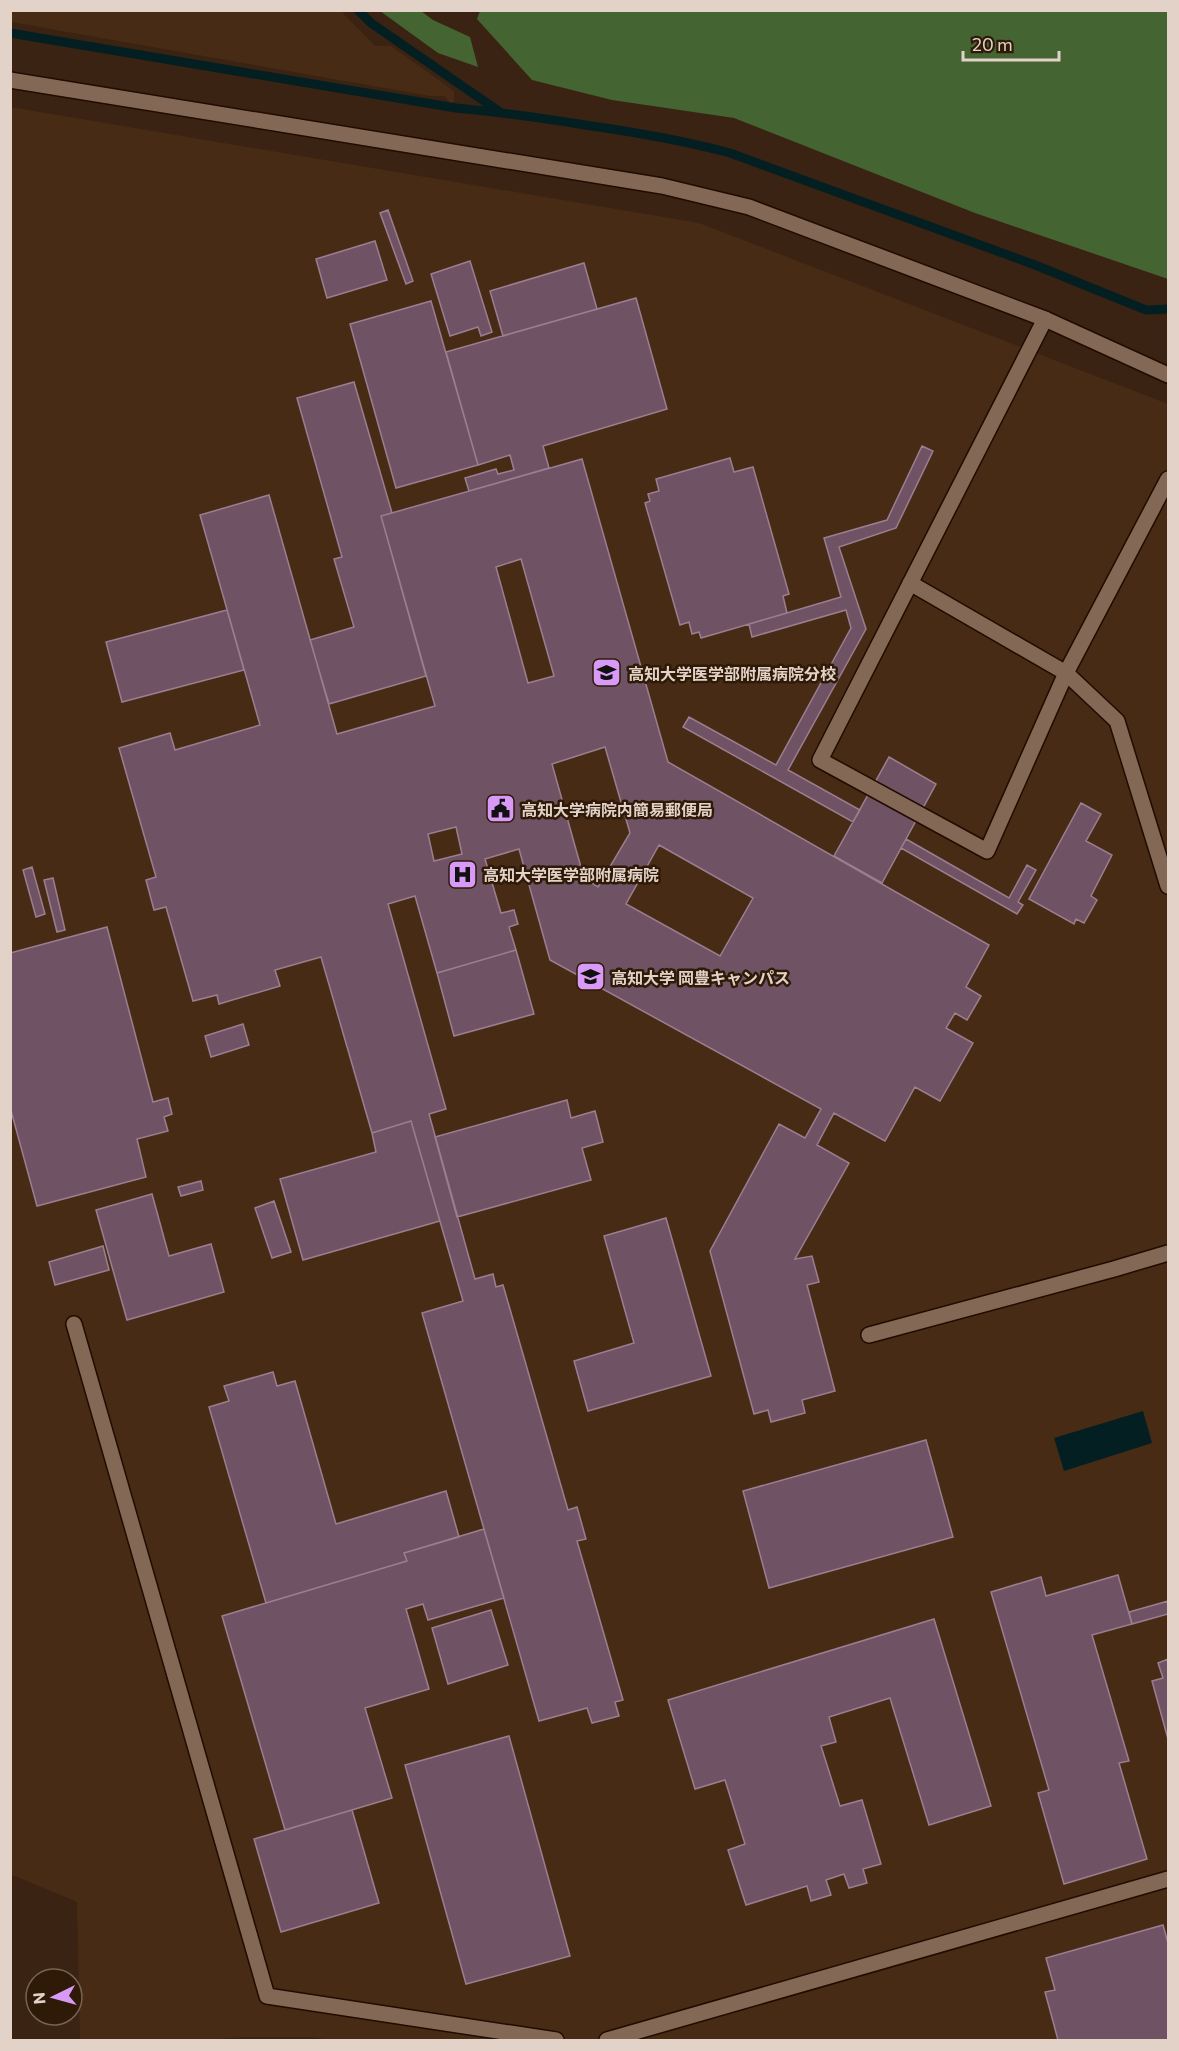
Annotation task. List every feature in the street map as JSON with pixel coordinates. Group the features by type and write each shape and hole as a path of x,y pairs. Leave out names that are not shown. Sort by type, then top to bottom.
{"street":[{"path":"10,80 662,186 749,207 1045,319 1168,375"},
{"path":"1045,319 819,760 987,851 1066,673 1168,479"},
{"path":"910,584 1066,673 1117,721 1168,886"},
{"path":"869,1335 1168,1253"},
{"path":"74,1324 267,1996 555,2040"},
{"path":"607,2040 1168,1879"}],"shaded area":[{"path":"10,11 341,11 375,46 391,46 454,91 454,102 451,104 445,96 430,96 11,22"},
{"name":"高知大学 岡豊キャンパス","path":"10,107 699,223 1168,404 1168,2040 335,2040 310,2037 243,2037 207,2040 80,2040 80,2027 84,2027 84,1967 78,1967 77,1902 10,1874"}],"green space":[{"path":"380,11 421,11 433,20 470,37 478,67 438,53"},
{"path":"480,11 1168,11 1168,279 975,213 734,118 612,100 532,80 477,19"}],"water":[{"path":"1143,1411 1152,1443 1064,1471 1054,1438"}],"building":[{"path":"388,210 413,281 406,284 380,213"},
{"path":"375,241 387,280 327,298 316,259"},
{"path":"470,261 492,332 481,336 478,327 450,336 431,274"},
{"path":"584,263 597,309 503,336 490,291"},
{"path":"636,298 667,409 543,446 549,468 469,491 465,478 496,469 498,474 514,470 510,455 478,465 446,352"},
{"path":"431,301 478,465 396,488 350,324"},
{"path":"354,382 392,513 381,516 426,676 329,704 310,640 354,627 334,559 342,557 297,398"},
{"path":"922,446 933,451 896,528 839,547 866,629 788,770 860,810 853,822 683,727 689,717 776,765 851,628 846,610 752,637 749,624 841,597 824,538 887,520"},
{"path":"730,458 734,472 753,467 789,594 783,596 787,613 701,638 699,632 692,634 689,622 680,625 645,503 650,501 648,494 659,491 656,479"},
{"path":"582,459 668,762 989,945 966,987 981,996 967,1020 955,1013 946,1028 973,1043 940,1101 915,1087 885,1141 834,1113 817,1145 849,1163 795,1259 812,1256 819,1282 807,1285 835,1391 802,1400 805,1413 771,1422 768,1410 754,1414 710,1251 779,1124 805,1138 821,1109 550,960 519,849 485,859 501,913 514,910 518,924 509,927 516,950 437,973 415,896 388,904 446,1109 429,1114 475,1279 493,1274 496,1287 503,1285 568,1510 577,1507 586,1539 577,1541 623,1700 615,1702 619,1716 592,1723 587,1708 539,1721 422,1313 463,1301 411,1121 372,1133 321,957 275,970 280,986 219,1004 217,995 193,1001 166,907 154,910 146,880 156,877 119,748 170,733 175,750 260,725 200,515 269,495 337,734 435,706 381,516","holes":["521,559 554,676 528,683 496,567","605,747 630,833 598,887 584,878 552,764","456,827 462,854 434,861 428,834","659,845 753,898 720,956 626,904"]},
{"path":"227,610 244,670 122,702 106,642"},
{"path":"889,757 936,784 882,883 834,856"},
{"path":"1081,803 1101,814 1086,841 1112,855 1091,896 1097,900 1084,923 1076,919 1074,924 1029,899"},
{"path":"906,839 1009,898 1027,865 1036,870 1018,902 1023,905 1017,914 901,848"},
{"path":"32,867 45,914 36,917 23,870"},
{"path":"53,878 65,930 57,932 44,880"},
{"path":"107,927 153,1102 168,1098 172,1114 164,1117 168,1131 137,1139 146,1177 37,1206 10,1107 10,953"},
{"path":"516,950 534,1014 454,1036 437,973"},
{"path":"243,1024 249,1045 211,1057 205,1036"},
{"path":"567,1100 571,1118 595,1111 603,1142 582,1148 591,1180 457,1217 435,1137"},
{"path":"411,1121 440,1221 303,1260 280,1179 376,1152 372,1133"},
{"path":"201,1181 203,1190 181,1196 178,1187"},
{"path":"152,1194 169,1256 211,1244 224,1292 127,1320 96,1210"},
{"path":"274,1201 291,1252 272,1258 255,1208"},
{"path":"666,1218 711,1376 588,1411 574,1361 634,1343 604,1236"},
{"path":"103,1246 109,1270 55,1285 49,1262"},
{"path":"273,1372 277,1386 295,1381 336,1524 446,1491 459,1537 404,1553 407,1561 266,1603 209,1407 229,1401 224,1386"},
{"path":"926,1440 953,1537 769,1588 743,1491"},
{"path":"484,1529 504,1598 428,1620 423,1604 406,1609 429,1689 365,1708 392,1798 285,1830 222,1616 407,1561 404,1553"},
{"path":"1118,1575 1132,1624 1092,1635 1129,1761 1119,1763 1147,1859 1064,1884 1038,1793 1049,1790 991,1592 1041,1577 1046,1596"},
{"path":"1168,1601 1168,1614 1132,1624 1129,1612"},
{"path":"491,1610 508,1665 448,1684 432,1628"},
{"path":"934,1619 991,1806 929,1825 890,1698 829,1717 836,1742 821,1746 840,1806 862,1800 881,1864 863,1869 867,1883 849,1888 844,1874 826,1880 831,1895 811,1901 807,1886 746,1905 728,1850 745,1844 725,1780 695,1789 668,1700"},
{"path":"1168,1659 1168,1739 1152,1681 1163,1678 1158,1663"},
{"path":"509,1736 570,1956 466,1984 405,1765"},
{"path":"352,1810 379,1903 281,1932 254,1839"},
{"path":"1163,1925 1168,1943 1168,2040 1058,2040 1045,1992 1055,1990 1046,1958"}],"waterway":[{"path":"358,10 371,23 500,112"},
{"path":"10,33 456,108 622,130 712,148 1035,265 1146,310 1168,309"}],"place":[{"name":"高知大学医学部附属病院分校","path":"607,673"},
{"name":"高知大学病院内簡易郵便局","path":"500,809"},
{"name":"高知大学医学部附属病院","path":"462,874"},
{"name":"高知大学 岡豊キャンパス","path":"590,977"}]}
